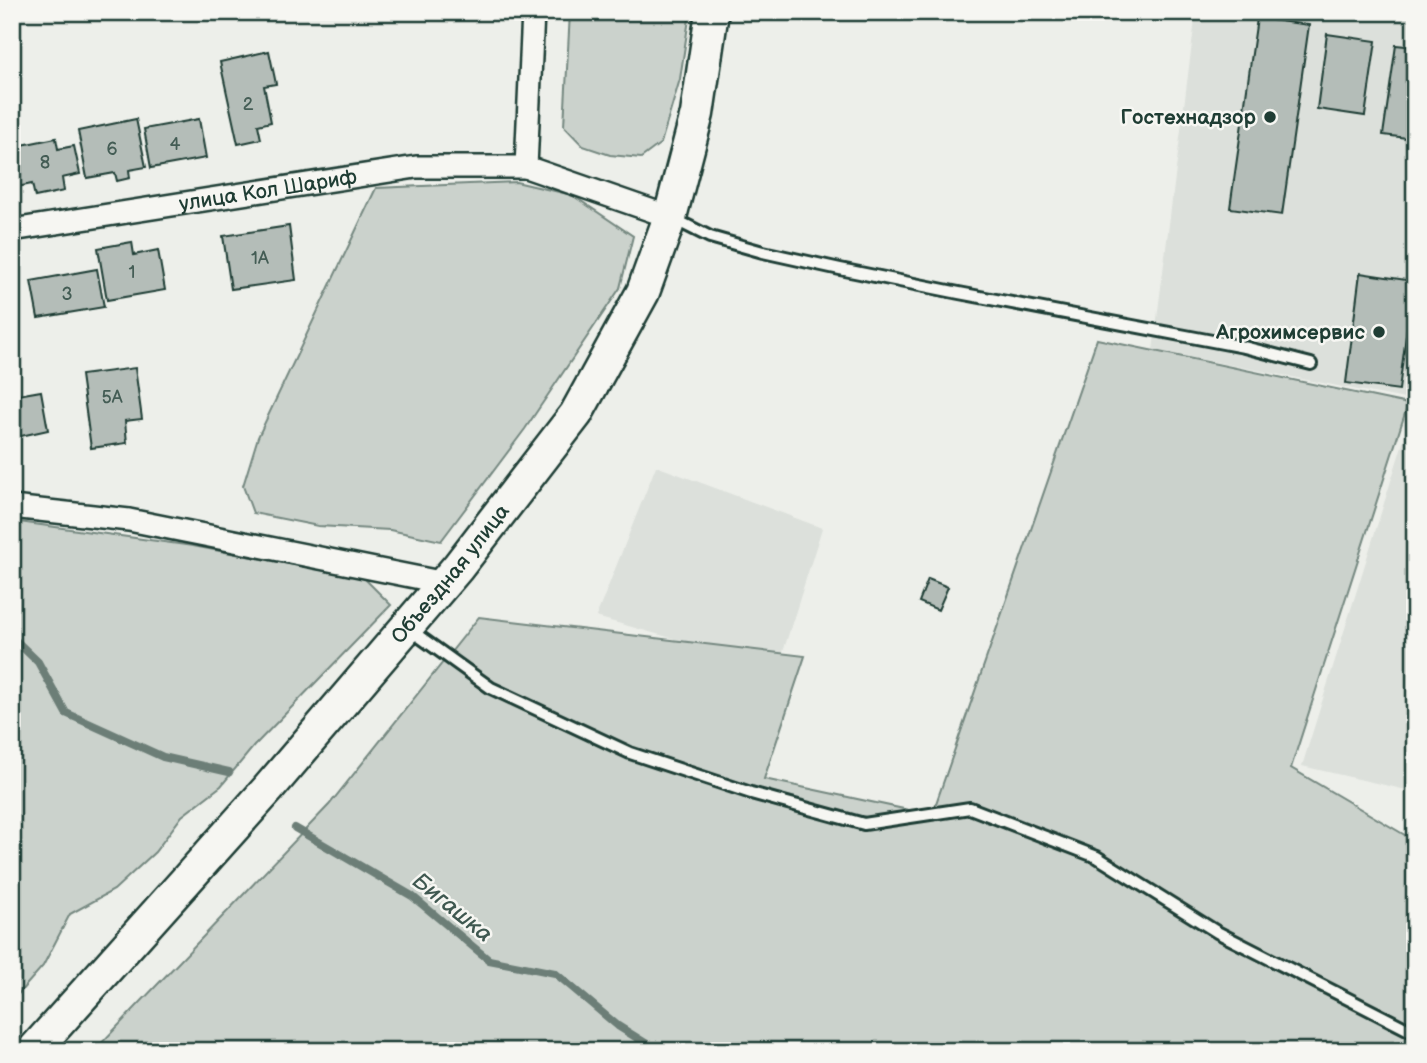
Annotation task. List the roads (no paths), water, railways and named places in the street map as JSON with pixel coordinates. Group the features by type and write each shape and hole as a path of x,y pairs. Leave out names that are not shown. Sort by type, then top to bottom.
{"main road":[{"name":"Объездная улица","path":"33,1051 268,789 445,583 576,414 643,292 670,217 697,114 712,12"}],"street":[{"path":"526,167 533,12"},
{"name":"улица Кол Шариф","path":"12,230 416,167 526,167 670,217"},
{"path":"12,507 129,520 445,583"}],"lane":[{"path":"670,217 710,237 762,252 1244,347 1311,364"},
{"path":"407,627 491,688 630,752 751,793 864,824 970,808 1097,857 1217,932 1415,1033"}],"waterway":[{"name":"Бигашка","path":"12,637 38,662 66,713 163,757 229,772"},
{"name":"Бигашка","path":"295,828 412,896 489,960 555,973 618,1026 658,1051"}],"place":[{"name":"Гостехнадзор","path":"1270,117"},
{"name":"Агрохимсервис","path":"1379,332"}]}
